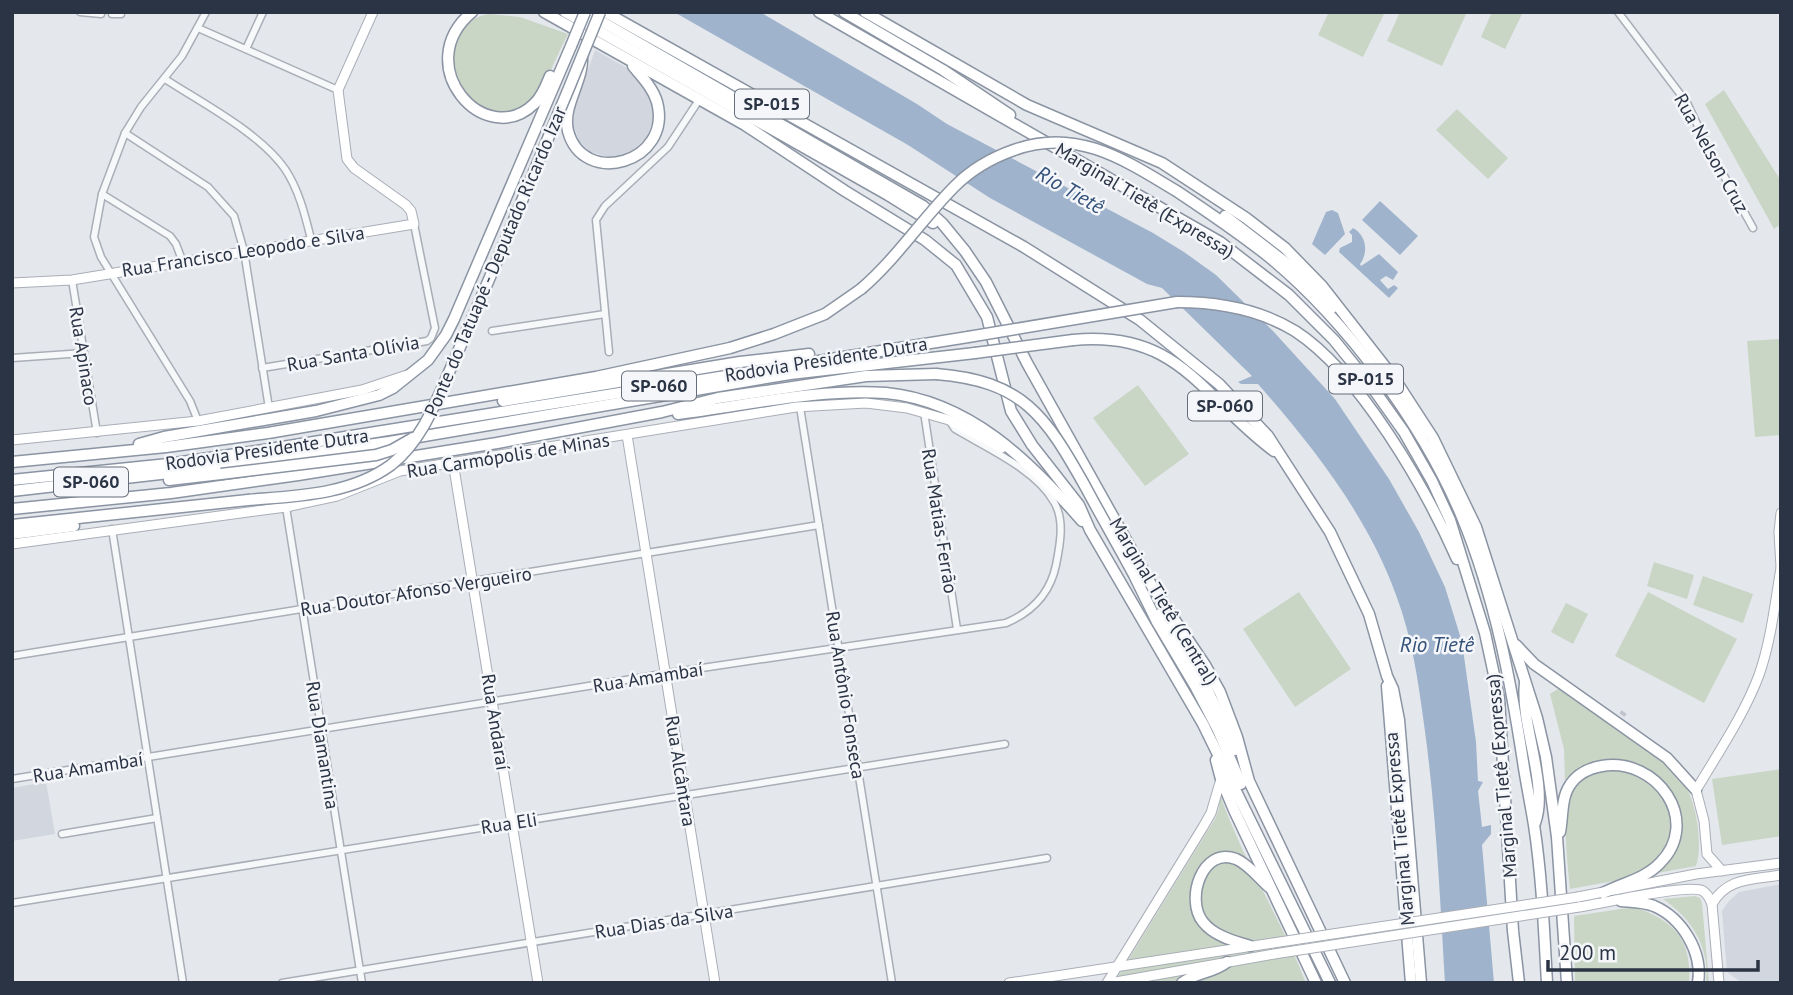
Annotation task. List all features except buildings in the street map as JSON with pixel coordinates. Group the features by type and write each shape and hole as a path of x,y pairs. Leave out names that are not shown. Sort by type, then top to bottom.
{"highway":[{"path":"472,12 452,37 447,62 456,88 466,101 486,115 510,117 534,105 543,93 559,59 570,50"},
{"path":"544,12 764,136 926,240 956,265 987,317 1011,411 1032,445 1079,505 1090,530 1211,740 1330,983"},
{"path":"565,12 749,118 920,210"},
{"path":"585,12 920,210"},
{"name":"Ponte do Tatuapé - Deputado Ricardo Izar","path":"117,451 164,437 361,401 393,388 416,371 436,350 454,319 585,12"},
{"name":"Ponte do Tatuapé - Deputado Ricardo Izar","path":"149,511 338,489 358,483 391,465 405,453 429,418 600,12"},
{"name":"SP-015","path":"606,12 980,222 1140,320 1219,383 1268,436 1329,532 1353,578 1394,689 1422,983"},
{"name":"Marginal Tietê (Expressa)","path":"819,12 1200,230 1251,264 1289,295 1334,340 1372,387 1404,432 1432,481 1450,520 1485,633 1499,698 1513,931 1519,983"},
{"path":"844,12 943,70 1009,113 1018,125"},
{"path":"868,14 1027,105 1162,163 1257,225 1285,248 1322,286 1356,327 1414,407 1440,450 1480,537 1525,678 1546,757 1557,837 1567,983"},
{"path":"582,58 582,70 566,118 568,133 584,155 610,164 634,158 653,139 658,128 657,103 652,91 629,61"},
{"path":"749,118 873,204 878,211"},
{"name":"Rodovia Presidente Dutra","path":"12,462 166,447 268,433 597,377 730,348 801,325 825,314 861,289 890,262 972,171 994,157 1023,146 1060,141 1096,149 1119,158 1210,214"},
{"name":"Marginal Tietê (Central)","path":"920,210 936,218 971,258 986,282 1027,363 1153,588 1220,692 1237,737 1249,781 1345,982"},
{"path":"1210,214 1226,216 1247,232 1290,266 1344,321 1356,327"},
{"path":"1210,214 1281,268 1361,353 1423,443 1454,500 1486,587 1509,677 1534,825 1547,983"},
{"path":"1200,230 1216,232 1273,273 1343,340 1361,353"},
{"name":"Rodovia Presidente Dutra","path":"12,480 168,464 283,447 1177,302 1202,302 1251,311 1295,331 1335,368 1380,423 1433,507 1460,566 1469,576"},
{"name":"Rodovia Presidente Dutra","path":"12,491 169,473 398,440 790,374 1073,340 1114,339 1137,344 1163,355 1211,392 1282,457"},
{"path":"413,409 452,408 740,362 852,349 881,349"},
{"path":"662,412 718,398 866,376 936,374 974,378 1021,400 1043,419 1062,446 1157,622 1195,686 1218,730 1274,864"},
{"path":"662,412 679,414 803,397 886,393 929,403 956,413 991,434 1033,468 1090,530"},
{"name":"Rodovia Presidente Dutra","path":"12,509 172,493 285,477 497,443 662,412"},
{"path":"62,485 85,490 376,455 407,443 420,433"},
{"path":"12,525 149,511"},
{"path":"12,534 107,521 149,511"},
{"path":"1136,579 1204,681 1249,781"},
{"path":"1513,641 1534,664 1667,758 1696,790"},
{"name":"Marginal Tietê Expressa","path":"1387,676 1411,983"},
{"path":"1525,678 1523,700 1533,752 1539,812 1534,825"},
{"path":"1211,740 1221,779 1316,983"},
{"path":"1557,837 1561,830 1567,790 1584,772 1604,766 1624,765 1646,773 1665,791 1675,815 1676,832 1665,858 1648,872 1603,893"},
{"path":"1250,946 1220,935 1202,921 1196,908 1198,881 1211,862 1227,858 1246,866 1274,891"},
{"path":"1621,901 1653,906 1678,923 1694,947 1698,983"},
{"path":"1182,983 1200,972 1218,969 1227,962"},
{"path":"1305,962 1306,983"}],"main road":[{"path":"373,12 338,90 350,163 406,205 411,211 414,223"},
{"name":"Rua Francisco Leopodo e Silva","path":"12,282 72,280 414,223"},
{"path":"12,440 198,421 362,390 416,371"},
{"name":"Rua Carmópolis de Minas","path":"12,544 286,507 337,496 400,471 800,407 866,403 887,404 924,412"},
{"name":"Rua Amambaí","path":"924,412 949,420 996,444 1033,468"},
{"name":"Rua Alcântara","path":"627,435 715,983"},
{"name":"Rua Andaraí","path":"453,462 538,983"},
{"path":"1696,874 1707,854 1704,821 1696,790 1744,709 1760,673 1781,567 1781,513"},
{"path":"1108,983 1211,813 1221,779"},
{"path":"1707,854 1722,871"},
{"path":"1108,983 1578,902 1603,893 1696,874 1781,863"},
{"path":"1712,904 1719,892 1733,884 1781,876"},
{"path":"1009,983 1250,946 1578,902 1621,901 1693,889 1705,892 1712,904 1719,983"},
{"path":"1140,983 1149,976"}],"street":[{"path":"80,12 101,14"},
{"path":"198,421 190,401 96,247 94,237 102,194 125,133 141,107 182,56 206,12"},
{"path":"246,49 263,12"},
{"name":"Rua Nelson Cruz","path":"1618,12 1641,46 1687,103 1707,147 1753,228"},
{"path":"112,14 121,15"},
{"path":"198,28 338,90"},
{"path":"165,79 256,139 278,161 295,186 312,239"},
{"path":"609,352 596,228 599,213 668,147 699,100"},
{"path":"125,133 208,187 234,216 244,251 268,408"},
{"path":"102,194 170,236 182,260"},
{"name":"Rua Santa Olívia","path":"262,368 427,341 431,338 435,328 414,223"},
{"name":"Rua Apinaco","path":"72,280 97,433"},
{"path":"492,331 605,314"},
{"path":"12,358 84,353"},
{"name":"Rua Antônio Fonseca","path":"800,407 892,983"},
{"name":"Rua Matias Ferrão","path":"924,412 957,629"},
{"name":"Rua Amambaí","path":"12,779 665,674 1006,623 1035,606 1048,592 1058,556 1060,521 1054,502 1045,489 1005,458 954,429 949,420"},
{"name":"Rua Diamantina","path":"286,507 362,983"},
{"name":"Rua Doutor Afonso Vergueiro","path":"12,656 819,525"},
{"path":"112,529 183,983"},
{"name":"Rua Eli","path":"12,903 1005,744"},
{"path":"62,834 157,818"},
{"name":"Rua Dias da Silva","path":"282,983 1047,858"}],"shaded area":[{"path":"595,50 632,71 651,101 653,119 647,137 633,151 619,157 607,157 589,151 580,142 573,125 575,107"},
{"path":"46,782 55,834 12,841 12,788"},
{"path":"1781,884 1781,983 1742,983 1727,972 1722,911 1739,892"}],"green space":[{"path":"1329,12 1385,12 1363,57 1318,35"},
{"path":"1400,12 1467,12 1442,66 1387,41"},
{"path":"1492,12 1523,12 1505,49 1481,37"},
{"path":"489,14 520,17 568,34 547,78 536,94 531,100 509,112 489,110 472,99 460,81 454,61 456,41 467,24"},
{"path":"1724,90 1781,181 1781,224 1774,229 1705,104"},
{"path":"1457,109 1508,158 1488,179 1436,130"},
{"path":"1781,339 1781,435 1755,437 1747,341"},
{"path":"1138,385 1189,454 1145,486 1093,418"},
{"path":"1654,562 1694,575 1687,599 1647,586"},
{"path":"1703,576 1753,594 1743,623 1693,605"},
{"path":"1299,592 1351,669 1295,707 1243,629"},
{"path":"1648,592 1737,639 1704,703 1615,656"},
{"path":"1566,603 1588,614 1573,644 1551,632"},
{"path":"1561,687 1654,755 1680,779 1696,814 1699,848 1696,866 1570,889 1566,808 1572,787 1565,780 1564,749 1550,694"},
{"path":"1781,769 1781,836 1722,845 1712,779"},
{"path":"1220,794 1239,842 1306,983 1114,983 1215,819"},
{"path":"1695,896 1700,898 1702,903 1709,983 1706,983 1705,957 1697,935 1683,916 1663,899"},
{"path":"1634,907 1660,918 1678,934 1687,955 1689,983 1575,983 1574,916"}],"water":[{"name":"Rio Tietê","path":"674,12 760,12 947,124 1153,233 1216,275 1273,331 1335,399 1389,479 1419,532 1445,587 1462,642 1476,742 1478,781 1483,782 1478,791 1482,827 1491,825 1491,834 1482,845 1494,983 1445,983 1428,756 1414,659 1396,595 1370,537 1318,457 1258,384 1238,382 1252,376 1162,288 1147,284 990,198 908,145"},
{"path":"1380,201 1418,236 1400,255 1362,220"},
{"path":"1332,210 1338,213 1345,234 1325,255 1312,244 1326,212"},
{"path":"1353,228 1361,235 1365,244 1361,266 1379,254 1398,272 1393,280 1386,276 1380,280 1388,289 1394,285 1398,288 1389,298 1339,252 1340,248 1352,242 1349,232"}]}
